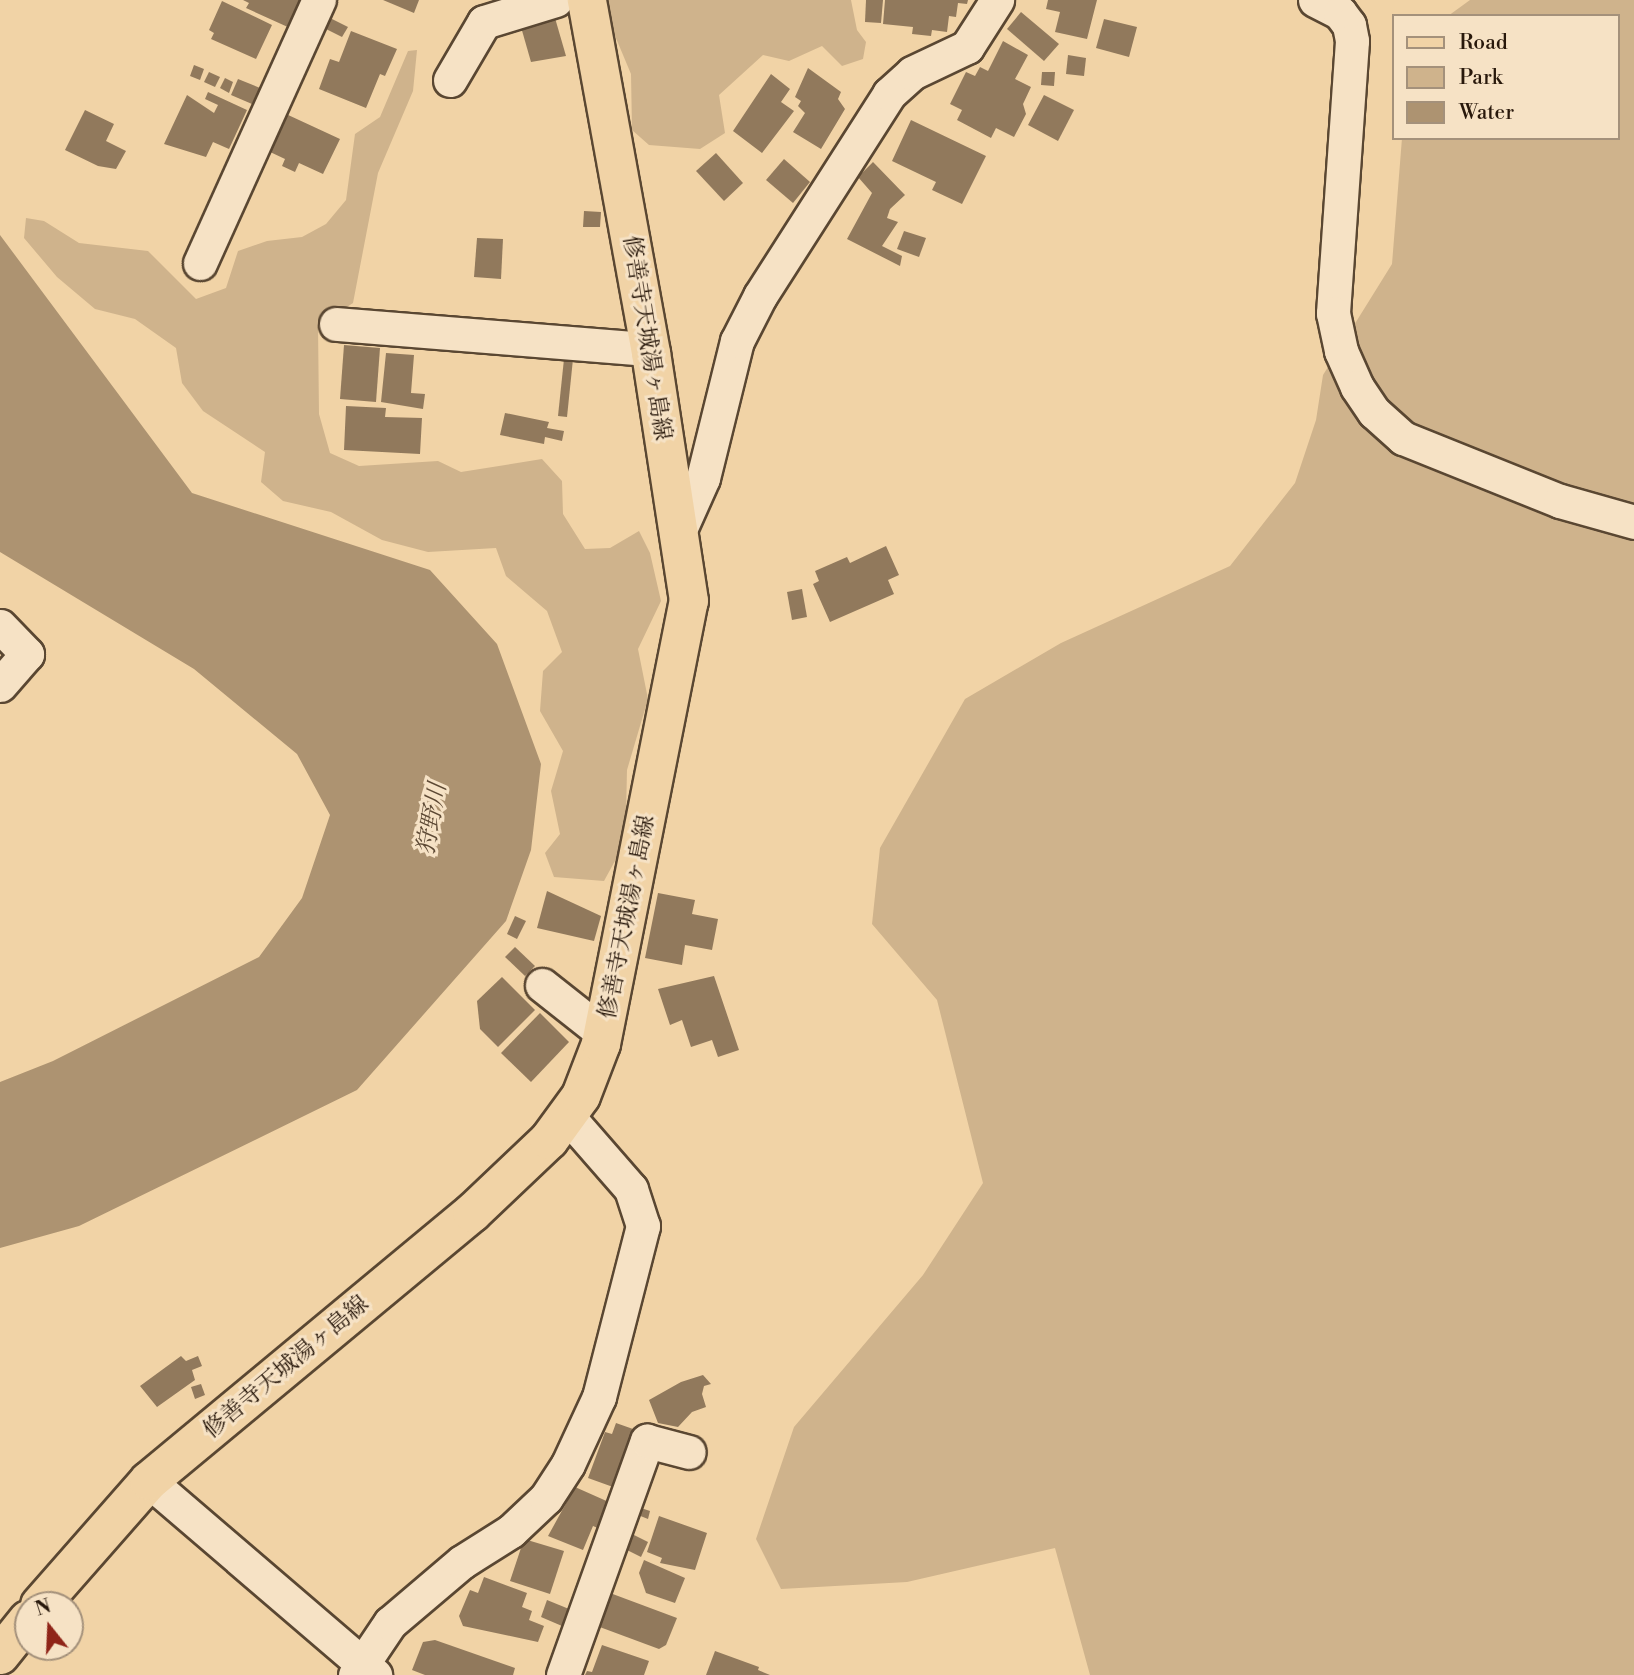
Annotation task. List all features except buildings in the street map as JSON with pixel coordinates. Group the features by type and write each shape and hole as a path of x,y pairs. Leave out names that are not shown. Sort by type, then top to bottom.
{"main road":[{"name":"修善寺天城湯ヶ島線","path":"52,1591 149,1482 472,1213 569,1118 604,1034 686,627 687,579 650,349 587,0"},
{"path":"0,1655 14,1638"}],"street":[{"path":"200,263 318,0"},
{"path":"450,80 484,22 556,0"},
{"path":"678,534 704,478 737,341 760,296 889,94 912,73 967,47 997,0"},
{"path":"1320,1 1349,25 1352,41 1333,313 1341,351 1357,387 1374,412 1404,438 1560,501 1634,522"},
{"path":"336,324 650,349"},
{"path":"0,625 27,654 0,685"},
{"path":"542,985 604,1034"},
{"path":"149,1482 364,1670 412,1602 510,1531 546,1498 568,1464 599,1397 643,1226 631,1189 569,1118"},
{"path":"563,1675 647,1441 689,1452"}],"green space":[{"path":"600,0 851,0 857,30 866,42 863,59 842,66 822,46 789,61 763,55 719,95 725,133 700,149 649,145 632,130 631,74"},
{"path":"1470,0 1634,0 1634,1675 1090,1675 1055,1548 907,1582 781,1589 756,1539 794,1427 923,1275 983,1183 937,1000 872,924 880,848 965,699 1061,643 1230,566 1295,483 1316,420 1323,375 1392,264 1402,140 1620,140 1620,14 1451,14"},
{"path":"417,50 413,91 378,173 353,303 318,326 319,414 330,453 359,466 438,461 461,472 542,459 562,481 563,514 585,549 610,548 639,531 650,553 661,601 638,649 648,699 627,770 626,814 616,859 604,881 554,877 545,853 560,834 551,791 563,751 540,711 543,671 562,652 547,611 506,576 496,548 428,552 382,540 331,512 283,501 261,482 265,452 203,411 182,383 176,348 135,319 95,309 57,277 24,238 26,218 44,221 79,243 148,251 196,299 226,288 238,251 267,241 302,237 326,224 346,200 355,134 380,117 408,51"}],"water":[{"name":"狩野川","path":"0,235 192,493 430,570 497,644 541,764 531,850 506,921 357,1090 79,1226 0,1248 0,1082 53,1061 259,957 302,898 330,815 297,754 194,669 0,552"}]}
